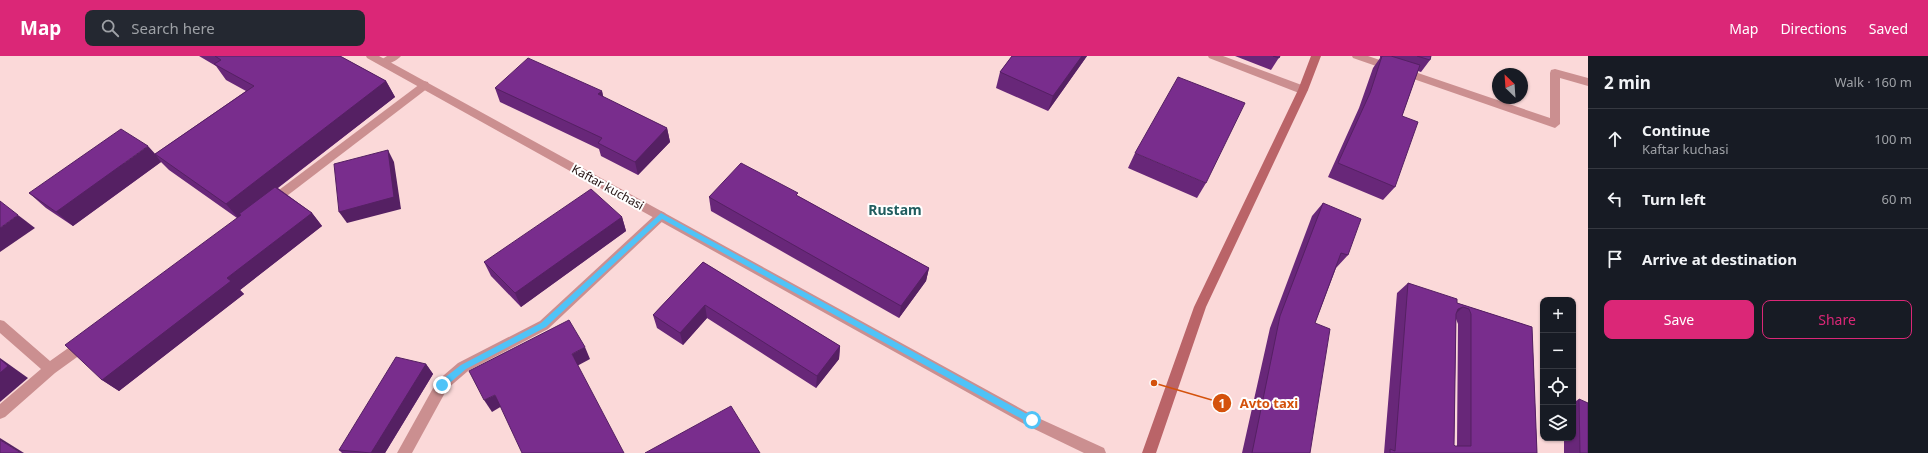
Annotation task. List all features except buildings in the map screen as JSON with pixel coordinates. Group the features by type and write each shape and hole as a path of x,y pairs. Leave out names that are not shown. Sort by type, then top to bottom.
{"main road":[{"path":"1149,453 1200,307 1303,90 1316,56"}],"street":[{"name":"Kaftar kuchasi","path":"371,56 1032,420 1099,453"},
{"path":"383,62 396,56"},
{"path":"1213,56 1303,90"},
{"path":"1357,56 1555,124 1555,73 1588,82"},
{"path":"259,211 424,85"},
{"path":"404,453 442,385 463,367 544,325 661,216"},
{"path":"0,325 50,369"},
{"path":"0,413 50,369 95,336"}],"place":[{"name":"Avto taxi","path":"1154,383"}],"district":[{"name":"Rustam","path":"895,209"}],"route":[{"path":"442,385 463,367 544,325 661,216 1032,420"}]}
